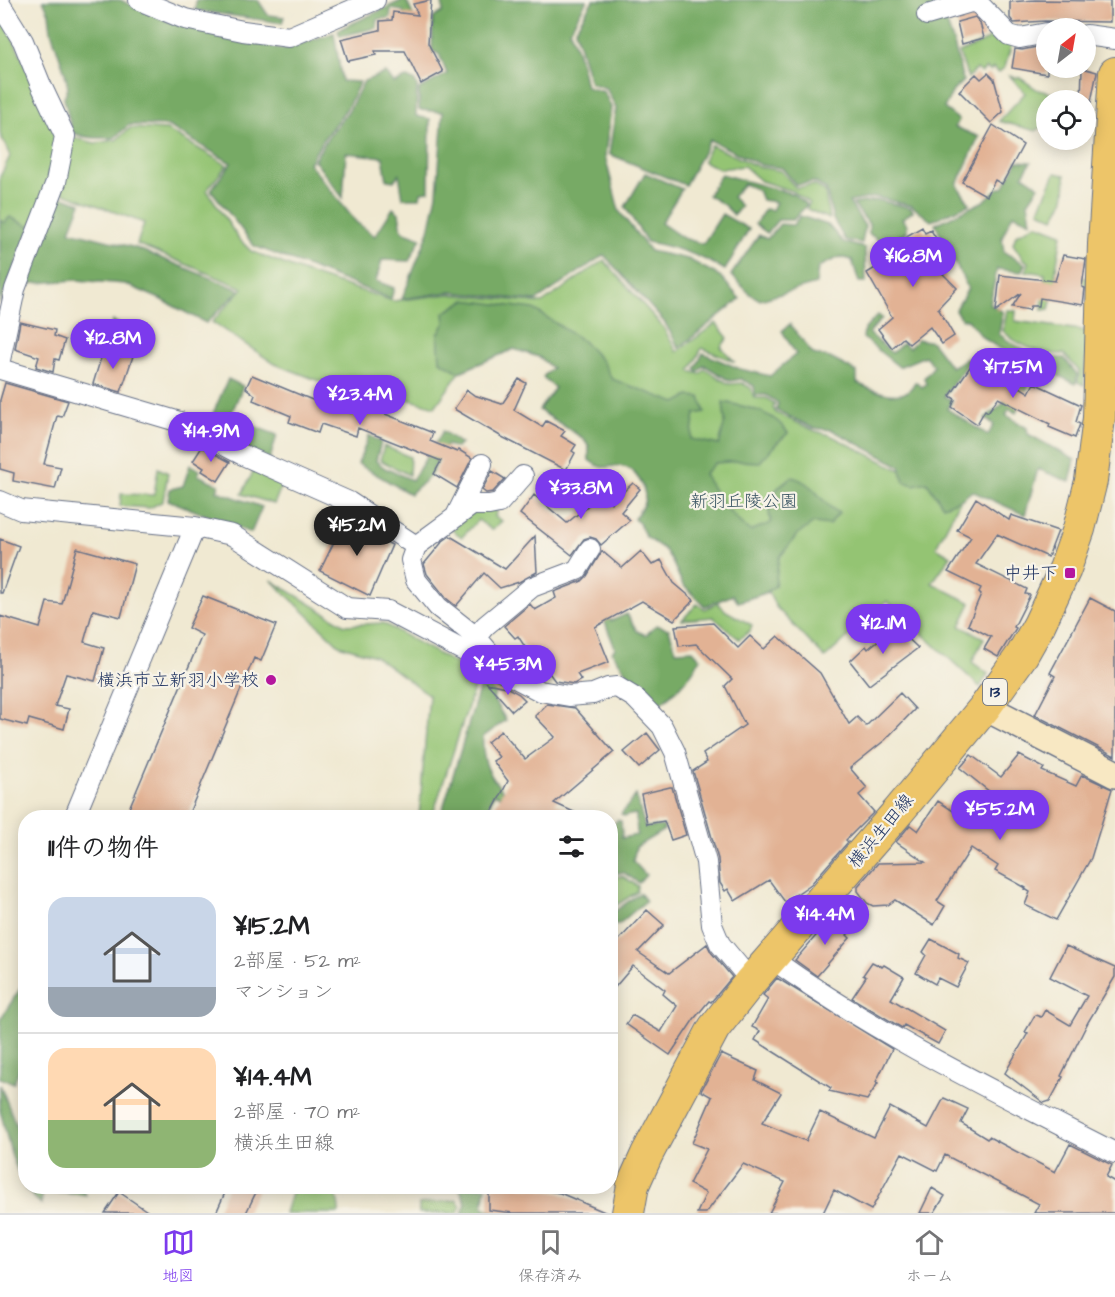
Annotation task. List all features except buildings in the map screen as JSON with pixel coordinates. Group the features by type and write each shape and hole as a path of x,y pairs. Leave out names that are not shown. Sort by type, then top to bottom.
{"main road":[{"name":"横浜生田線","path":"628,1213 633,1185 646,1154 714,1028 985,707 1033,635 1065,569 1079,529 1107,422 1115,73"}],"street":[{"path":"139,0 185,19 243,31 289,37 375,0"},
{"path":"927,15 971,2 978,3 1009,35 1020,38 1036,35"},
{"path":"0,4 23,40 65,136 56,182 15,289 0,360"},
{"path":"1096,36 1115,39"},
{"path":"0,369 180,422 243,455 349,502 416,546"},
{"path":"456,516 482,464"},
{"path":"506,672 477,637 438,608 416,580 411,560 416,546 456,516 472,505 499,503 523,476"},
{"path":"0,501 21,510 195,527 232,535 347,608 388,611 540,691 569,696 593,694 617,687 635,698 662,726 675,752 706,862 712,925 720,944 761,970 840,1007 1115,1153"},
{"path":"77,810 195,527"},
{"path":"477,637 485,626 532,587 577,570 590,549"},
{"path":"985,707 1115,774"}],"green space":[{"path":"43,0 120,0 168,21 282,49 334,33 342,81 360,82 347,108 309,163 356,222 375,236 393,208 399,213 402,231 421,238 409,261 382,260 376,281 394,288 391,299 254,246 211,190 231,163 168,126 129,125 114,138 87,137 72,132 64,98 68,88 65,73 51,31 49,13"},
{"path":"196,0 258,0 268,15 284,17 282,23 195,10"},
{"path":"406,0 414,17 405,16 403,11 391,9 390,18 378,19 377,28 340,36 338,30"},
{"path":"442,0 587,0 570,30 586,87 604,92 611,107 605,156 619,211 650,251 688,259 720,276 740,299 679,348 665,323 604,255 536,301 450,292 402,299 429,231 437,194 443,112 419,110 419,89 447,74 439,54 432,51 433,18 443,12"},
{"path":"593,0 939,0 954,44 963,81 953,91 944,108 959,120 955,127 979,137 957,185 970,204 931,221 912,206 876,197 849,202 865,226 862,243 845,240 833,219 826,189 814,182 796,185 782,168 761,165 710,140 685,185 609,154 616,108 606,88 590,83 575,30"},
{"name":"新羽丘陵公園","path":"0,12 59,134 95,143 116,140 130,128 167,130 227,165 207,190 238,238 251,251 307,273 393,301 449,294 542,303 604,260 663,327 677,352 716,323 728,338 721,347 735,362 702,348 690,371 700,374 705,369 729,384 742,383 751,388 754,398 766,398 775,404 773,408 776,413 815,431 830,435 896,468 962,497 936,547 951,556 932,583 971,603 960,626 984,638 972,662 988,674 980,687 887,601 825,658 776,607 768,592 738,602 733,595 705,606 683,585 664,549 646,537 639,523 634,519 645,497 636,474 626,467 601,466 589,460 589,447 583,438 539,410 555,388 543,377 552,368 539,357 514,349 460,372 435,407 348,385 322,382 275,364 212,322 243,288 137,244 144,223 48,187 0,303 0,177 10,156 0,134"},
{"path":"982,14 1012,43 1005,67 998,73 993,68 990,71 986,68 981,73 976,69 968,78 959,53 989,39"},
{"path":"385,73 394,83 406,78 414,80 417,86 416,116 430,119 429,191 421,192 420,198 403,198 399,174 394,181 387,180 383,157 346,153 343,198 314,160 349,110 364,81"},
{"path":"1010,76 1020,78 1038,90 1036,90 1036,131 999,121 1025,93"},
{"path":"711,145 759,167 781,171 796,188 814,185 825,191 829,219 807,209 809,203 792,191 761,181 744,166 719,169 703,161"},
{"path":"1017,161 1031,162 1023,175 1039,186 1028,202 1031,222 1013,214 1002,237 1004,252 1025,264 1021,272 997,269 990,304 1003,312 999,334 1029,352 1046,357 1064,358 1077,374 1076,384 997,347 983,338 968,320 962,319 955,311 968,288 935,224 984,201 998,188 1003,188"},
{"path":"645,173 682,189 661,223 683,238 703,244 722,214 749,229 725,270 688,252 647,242 625,207"},
{"path":"1055,173 1065,175 1066,188 1062,203 1054,218 1039,211"},
{"path":"721,174 793,194 807,205 793,220 778,220 767,233 755,224 765,209 772,210 776,202 762,200 758,190 744,184 732,197 741,206 734,215 724,205 708,195"},
{"path":"59,196 81,203 70,231 136,248 240,290 206,323 125,284 76,280 26,284"},
{"path":"877,200 911,208 913,211 902,219 907,225 907,232 885,244 869,234 869,224 853,204"},
{"path":"800,216 828,225 843,242 865,248 866,282 859,282 852,260 840,257 818,267 816,284 760,300 750,294 731,275 759,235 767,239 780,224 793,225"},
{"path":"10,217 31,227 0,303 0,220 4,223"},
{"path":"1036,224 1062,234 1055,275 1088,278 1089,285 1064,282 1052,298 1049,309 1042,310 1045,274 1026,271 1028,262 1023,259 1013,244 1016,235"},
{"path":"465,300 534,309 583,341 602,361 612,379 676,403 689,396 700,397 705,412 695,414 691,439 719,445 725,421 723,402 759,411 775,420 788,433 760,462 715,463 704,474 724,505 750,531 771,523 769,508 772,496 792,477 807,484 839,513 829,525 814,523 797,535 779,558 775,586 765,593 738,602 733,595 705,606 683,585 664,549 646,537 639,523 634,519 645,497 636,474 626,467 601,467 594,464 589,460 589,447 583,438 539,410 555,388 543,377 552,368 539,357 514,349 459,372 440,361 438,334 445,323 444,313"},
{"path":"1007,310 1016,311 1015,321 1088,331 1084,385 1078,382 1079,371 1064,354 1048,353 1031,348 1016,341 1003,331"},
{"path":"878,315 882,318 869,333 892,353 903,343 909,348 918,339 932,342 951,367 974,355 944,396 952,401 947,409 988,435 994,424 985,419 1004,402 1000,393 1010,377 993,365 1031,380 1016,413 1009,409 1006,415 1027,428 1028,434 1075,460 1070,482 1038,469 1025,515 972,491 962,499 943,506 927,482 914,485 904,482 900,466 832,430 813,428 776,410 778,403 766,395 755,395 754,386 741,379 730,381 704,365 698,372 695,369 703,353 740,369 770,376 796,354 782,331 790,324 813,354 830,358 857,372 857,383 891,394 904,393 915,382 922,387 926,384 924,378 934,366 925,356 899,367 863,338 864,330"},
{"path":"113,321 145,339 141,354 113,344 114,340 108,336"},
{"path":"228,379 243,386 230,417 277,435 270,459 244,447 208,425"},
{"path":"443,431 461,444 456,448 447,445 430,476 410,494 358,464 369,435 381,442 376,461 385,468 412,480"},
{"path":"384,446 410,457 409,475 380,460"},
{"path":"190,465 200,470 198,475 219,485 217,491 262,507 251,533 168,500 170,489 183,486"},
{"path":"158,468 168,473 163,501 150,508 120,506 121,494 154,495"},
{"path":"254,470 283,483 274,504 242,494"},
{"path":"497,508 495,517 502,521 492,530 478,520 462,537 452,530 472,509"},
{"path":"271,580 345,625 383,623 478,676 434,810 420,810 429,695 375,656 339,645"},
{"path":"597,602 611,621 627,614 637,631 646,635 656,625 669,629 676,651 693,650 700,658 687,679 657,706 631,679 612,652 615,648"},
{"path":"718,603 726,611 752,625 750,631 739,639 713,617 682,620 697,604 705,609"},
{"path":"482,679 499,685 493,699 506,720 483,737 484,756 494,780 512,801 494,794 488,810 443,810"},
{"path":"636,795 645,827 664,826 664,830 636,847 633,861 646,875 639,883 624,873 618,873 618,820 621,821 622,838 637,835 636,814 624,816 621,814"},
{"path":"618,876 622,876 638,886 637,892 618,904"},
{"path":"640,893 646,901 619,924 618,909"},
{"path":"18,992 18,1072 14,1083 0,1078 1,1018"},
{"path":"0,1084 18,1130 18,1172 12,1157 0,1110"},
{"path":"30,1194 43,1194 41,1204"},
{"path":"291,1194 336,1194 339,1213 285,1213"},
{"path":"462,1194 485,1194 483,1207 495,1213 462,1213 466,1203"},
{"path":"457,1200 461,1206 458,1213 419,1213 419,1204"}],"place":[{"name":"中井下","path":"1070,573"},
{"name":"横浜市立新羽小学校","path":"271,680"}]}
